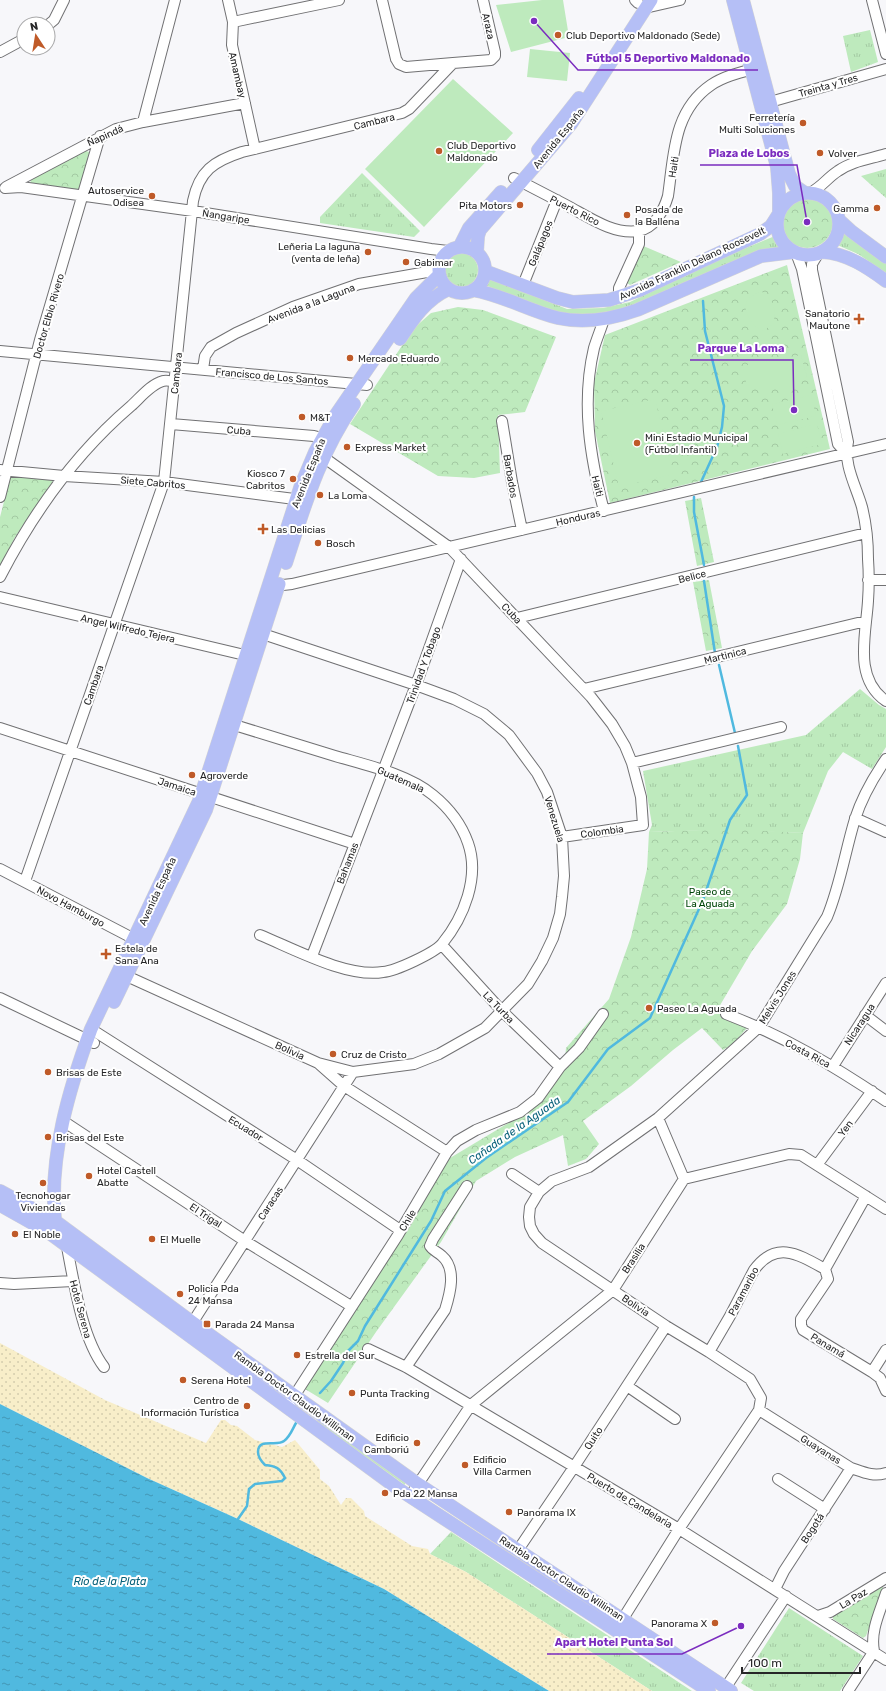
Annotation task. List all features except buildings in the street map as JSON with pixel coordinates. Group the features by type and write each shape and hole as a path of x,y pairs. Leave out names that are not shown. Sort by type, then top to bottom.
{"main road":[{"path":"733,0 756,68 770,102 789,174 795,186 808,193 824,197 836,210 839,220 838,235 834,242 820,253"},
{"path":"743,0 777,167 779,193 776,224 779,237 787,247 795,253 809,255 835,253 846,257 886,281"},
{"name":"Avenida España","path":"477,252 480,230 576,102 642,2"},
{"name":"Avenida España","path":"460,246 469,228 518,180"},
{"path":"778,214 782,206 790,198 808,193"},
{"name":"Avenida Franklin Delano Roosevelt","path":"485,271 558,298 573,302 600,301 619,298 760,234 771,226 778,214"},
{"path":"839,220 851,231 886,257"},
{"path":"460,246 472,248 477,252 482,258 485,271 482,282 473,290 461,293 448,289 444,284 439,271 441,259 448,251 460,246"},
{"name":"Avenida Franklin Delano Roosevelt","path":"473,290 488,293 558,318 596,320 637,310 761,256 795,253"},
{"name":"Avenida España","path":"362,384 416,298 439,271"},
{"name":"Avenida España","path":"56,1227 67,1124 80,1057 92,1037 138,941 171,862 206,796 301,500 319,454 335,416 424,306 433,298 448,289"},
{"name":"Avenida España","path":"56,1227 54,1195 57,1154 67,1124"},
{"name":"Rambla Doctor Claudio Williman","path":"0,1191 20,1201 56,1227 87,1245 296,1414 410,1496 709,1691"},
{"path":"20,1201 44,1203 54,1195"},
{"name":"Rambla Doctor Claudio Williman","path":"0,1205 56,1227 65,1245 84,1259 304,1403 418,1484 728,1689"}],"street":[{"path":"56,16 64,0"},
{"path":"143,122 175,0"},
{"name":"Amambay","path":"228,0 233,22 232,45 255,148"},
{"path":"233,22 308,3 339,0"},
{"path":"382,0 396,59 399,64 406,67 453,64"},
{"name":"Araza","path":"453,64 489,60 494,58 495,52 483,0"},
{"path":"642,2 680,0"},
{"path":"872,0 886,54"},
{"path":"0,52 16,43"},
{"name":"Cambara","path":"26,881 164,482 193,201 197,185 209,168 220,160 231,155 402,113 409,109 453,64"},
{"name":"Haiti","path":"640,231 649,226 660,216 665,206 668,196 678,127 687,109 697,97 712,84 734,74 756,68"},
{"name":"Treinta y Tres","path":"770,102 886,69"},
{"name":"Ñapindá","path":"2,190 100,136 116,129 143,122 245,103"},
{"name":"Doctor Elbio Rivero","path":"0,497 3,470 100,136"},
{"path":"808,193 824,185 833,174 845,166 886,154"},
{"name":"Puerto Rico","path":"518,180 609,227 630,232 640,231"},
{"name":"Ñangaripe","path":"2,190 22,187 192,211 448,251"},
{"name":"Galápagos","path":"523,285 557,200"},
{"path":"619,298 619,288 638,244 640,231"},
{"path":"795,253 802,269 848,442 846,453 862,508 866,533 868,580 864,666 875,691 886,701"},
{"path":"820,253 812,264 812,270 823,350"},
{"name":"Avenida a la Laguna","path":"203,369 205,356 211,347 236,333 293,308 359,284 439,271"},
{"name":"Haiti","path":"604,319 590,369 588,434 596,480 604,511"},
{"path":"0,350 176,367"},
{"name":"Francisco de Los Santos","path":"176,367 362,384"},
{"path":"0,577 19,541 54,489 97,438 122,413 156,384 163,381 175,382"},
{"name":"Barbados","path":"502,421 522,530"},
{"name":"Cuba","path":"170,424 326,440"},
{"name":"Honduras","path":"275,583 283,585 292,584 886,444"},
{"name":"Cuba","path":"319,454 449,547 584,689 612,724 625,746 632,763 641,797 643,825"},
{"name":"Siete Cabritos","path":"3,470 64,476 164,482 301,500"},
{"name":"Belice","path":"517,618 866,533"},
{"name":"Trinidad Y Tobago","path":"383,770 416,685 461,559"},
{"path":"868,580 886,580"},
{"name":"Angel Wilfredo Tejera","path":"0,597 251,657"},
{"name":"Martinica","path":"584,689 866,621"},
{"name":"Venezuela","path":"258,633 416,685 454,699 484,714 509,735 537,773 546,792 562,837 564,876 557,928 542,961 528,984 485,1028 439,1054 414,1064 354,1072 318,1063"},
{"name":"Guatemala","path":"229,724 383,770 410,781 431,793 449,808 459,824 469,843 472,863 471,890 460,917 442,945 406,966 383,972 358,973 260,935"},
{"path":"632,763 781,727"},
{"name":"Jamaica","path":"0,728 355,844"},
{"name":"Melvis Jones","path":"539,1192 552,1181 589,1167 658,1118 759,1027 827,917 834,901 855,818 869,784 886,759"},
{"name":"Bahamas","path":"312,956 383,770"},
{"path":"855,818 886,832"},
{"name":"Colombia","path":"562,837 643,825"},
{"name":"Novo Hamburgo","path":"0,869 26,881 138,941"},
{"name":"La Turba","path":"442,945 502,1011 560,1067"},
{"name":"Bolivia","path":"122,974 318,1063 344,1086 447,1152"},
{"name":"Nicaragua","path":"833,1066 886,983"},
{"name":"Ecuador","path":"0,998 92,1037 297,1160 400,1230"},
{"name":"Chile","path":"296,1414 304,1403 351,1306 400,1230 447,1152 457,1141 476,1130 520,1112 538,1098 560,1067 579,1048 603,1014"},
{"name":"Costa Rica","path":"726,1014 759,1027 833,1066 886,1101"},
{"path":"865,1015 886,1031"},
{"name":"Caracas","path":"189,1328 354,1072"},
{"name":"Yen","path":"817,1165 872,1091"},
{"path":"658,1118 684,1179 789,1154 801,1155 886,1209"},
{"name":"El Trigal","path":"67,1124 245,1241 351,1306"},
{"path":"512,1174 539,1192"},
{"name":"Brasilia","path":"410,1496 472,1405 613,1290 684,1179"},
{"path":"406,1367 445,1310 448,1302 451,1274 443,1256 430,1246 467,1186"},
{"name":"Bolivia","path":"539,1192 530,1207 530,1226 534,1234 542,1243 750,1380 760,1398 759,1410"},
{"path":"825,1269 866,1196"},
{"name":"Hotel Serena","path":"65,1245 91,1346 95,1355 104,1367"},
{"path":"71,1266 84,1259 87,1255 87,1245"},
{"name":"Paramaribo","path":"709,1352 754,1270 765,1257 784,1251 803,1257 825,1269"},
{"name":"Panamá","path":"825,1269 828,1279 801,1319 801,1326 803,1330 880,1378 886,1391"},
{"path":"0,1284 74,1281"},
{"name":"Quito","path":"518,1550 666,1326"},
{"name":"Puerto de Candelaria","path":"368,1348 406,1367 472,1405 679,1529 886,1660"},
{"path":"872,1372 886,1350"},
{"path":"627,1386 674,1419"},
{"path":"616,1631 679,1529 759,1410"},
{"name":"Guayanas","path":"759,1410 851,1468 867,1474 878,1475 886,1473"},
{"name":"Bogotá","path":"775,1589 784,1571 851,1468"},
{"path":"778,1479 825,1509"},
{"name":"La Paz","path":"818,1616 830,1612 886,1578"},
{"path":"848,1691 874,1651 872,1642 873,1632 886,1593"},
{"path":"728,1689 786,1596"}],"green space":[{"path":"542,0 563,0 569,37 511,52 496,5"},
{"path":"870,30 878,62 851,72 843,36"},
{"path":"530,49 570,53 567,81 527,77"},
{"name":"Club Deportivo Maldonado","path":"453,79 513,133 424,227 365,169"},
{"path":"84,150 89,152 90,155 78,190 30,183 32,178"},
{"path":"886,169 886,198 861,176"},
{"path":"362,173 420,231 414,237 320,223 320,217"},
{"path":"807,196 817,198 825,204 831,212 833,222 831,232 825,240 817,246 807,248 797,246 789,240 783,232 781,222 783,212 789,204 797,198"},
{"path":"841,231 886,264 886,273 858,254 835,244"},
{"path":"775,236 778,243 783,248 631,308 591,316 574,316 557,313 485,285 488,278 567,309 603,308 630,302 731,254"},
{"path":"641,245 681,262 630,285 627,283"},
{"path":"461,253 473,258 478,270 473,282 461,287 449,282 444,270 449,258"},
{"path":"787,265 830,449 610,503 595,431 594,383 605,335"},
{"path":"761,291 772,302 775,314 773,324 763,331 752,323 746,309 749,298"},
{"path":"458,307 483,310 556,337 525,412 498,415 500,473 474,478 438,476 350,424 413,329 431,313"},
{"path":"801,355 807,377 788,387 747,387 743,366"},
{"path":"811,395 816,416 777,425 772,404"},
{"name":"Mini Estadio Municipal (Fútbol Infantil)","path":"655,399 673,474 619,487 601,411"},
{"path":"817,424 822,444 783,454 778,434"},
{"path":"14,475 53,479 53,481 15,537 0,567 0,517 10,478"},
{"path":"701,498 714,562 697,566 685,501"},
{"path":"709,580 722,648 706,651 693,582"},
{"path":"860,689 886,709 886,747 872,769 843,752 828,771 803,833 716,830 649,832 652,825 643,771 806,735"},
{"name":"Paseo de La Aguada","path":"728,829 803,833 800,859 787,904 752,951 719,1007 752,1022 734,1043 723,1050 702,1028 673,1050 631,1086 583,1121 599,1144 586,1159 568,1166 563,1135 515,1157 476,1181 441,1242 376,1332 328,1403 305,1389 450,1158 530,1110 564,1070 566,1048 609,999 631,937 647,869 649,832"},
{"path":"317,1420 405,1482 405,1485 317,1422"},
{"path":"451,1532 692,1691 652,1691 466,1572 430,1554"},
{"path":"881,1586 883,1587 866,1636 863,1638 833,1619 833,1616"},
{"path":"789,1608 863,1656 840,1691 754,1691 741,1683"}],"sand":[{"path":"0,1343 105,1400 206,1443 221,1420 225,1420 231,1425 237,1426 255,1440 282,1447 295,1440 320,1470 320,1479 329,1486 341,1505 346,1498 351,1498 364,1511 365,1516 412,1546 428,1549 430,1554 466,1572 652,1691 549,1691 384,1589 238,1519 147,1478 0,1404"}],"water":[{"name":"Río de la Plata","path":"0,1404 147,1478 238,1519 384,1589 549,1691 0,1691"}],"waterway":[{"name":"Cañada de la Aguada","path":"701,482 717,447 722,427 724,406 705,331 703,301"},
{"name":"Cañada de la Aguada","path":"694,497 694,512 704,565"},
{"name":"Cañada de la Aguada","path":"704,581 715,653"},
{"name":"Cañada de la Aguada","path":"719,665 735,733"},
{"name":"Cañada de la Aguada","path":"320,1393 331,1381 343,1363 348,1351 358,1341 365,1326 431,1221 445,1191 486,1158 568,1102 608,1049 650,1018 703,900 730,820 747,795 738,746"},
{"name":"Cañada de la Aguada","path":"238,1519 247,1506 249,1489 255,1484 282,1481 285,1478 277,1468 265,1465 262,1462 258,1452 259,1447 264,1444 281,1443 290,1435 296,1423"}],"place":[{"name":"Fútbol 5 Deportivo Maldonado","path":"534,21"},
{"name":"Club Deportivo Maldonado (Sede)","path":"558,35"},
{"name":"Ferretería Multi Soluciones","path":"803,123"},
{"name":"Club Deportivo Maldonado","path":"439,151"},
{"name":"Volver","path":"820,153"},
{"name":"Autoservice Odisea","path":"152,196"},
{"name":"Pita Motors","path":"520,205"},
{"name":"Gamma","path":"877,208"},
{"name":"Posada de la Ballena","path":"627,215"},
{"name":"Plaza de Lobos","path":"807,222"},
{"name":"Leñeria La laguna (venta de leña)","path":"368,252"},
{"name":"Gabimar","path":"406,262"},
{"name":"Sanatorio Mautone","path":"859,319"},
{"name":"Mercado Eduardo","path":"350,358"},
{"name":"Parque La Loma","path":"794,410"},
{"name":"M&T","path":"302,417"},
{"name":"Mini Estadio Municipal (Fútbol Infantil)","path":"637,443"},
{"name":"Express Market","path":"347,447"},
{"name":"Kiosco 7 Cabritos","path":"293,479"},
{"name":"La Loma","path":"320,495"},
{"name":"Las Delicias","path":"263,529"},
{"name":"Bosch","path":"318,543"},
{"name":"Agroverde","path":"192,775"},
{"name":"Estela de Sana Ana","path":"106,954"},
{"name":"Paseo La Aguada","path":"649,1008"},
{"name":"Cruz de Cristo","path":"333,1054"},
{"name":"Brisas de Este","path":"48,1072"},
{"name":"Brisas del Este","path":"48,1137"},
{"name":"Hotel Castell Abatte","path":"89,1176"},
{"name":"Tecnohogar Viviendas","path":"43,1183"},
{"name":"El Noble","path":"15,1234"},
{"name":"El Muelle","path":"152,1239"},
{"name":"Policia Pda 24 Mansa","path":"180,1294"},
{"name":"Parada 24 Mansa","path":"207,1324"},
{"name":"Estrella del Sur","path":"297,1355"},
{"name":"Serena Hotel","path":"183,1380"},
{"name":"Punta Tracking","path":"352,1393"},
{"name":"Centro de Información Turística","path":"247,1406"},
{"name":"Edificio Camboriú","path":"417,1443"},
{"name":"Edificio Villa Carmen","path":"465,1465"},
{"name":"Pda 22 Mansa","path":"385,1493"},
{"name":"Panorama IX","path":"509,1512"},
{"name":"Panorama X","path":"715,1623"},
{"name":"Apart Hotel Punta Sol","path":"741,1626"}]}
